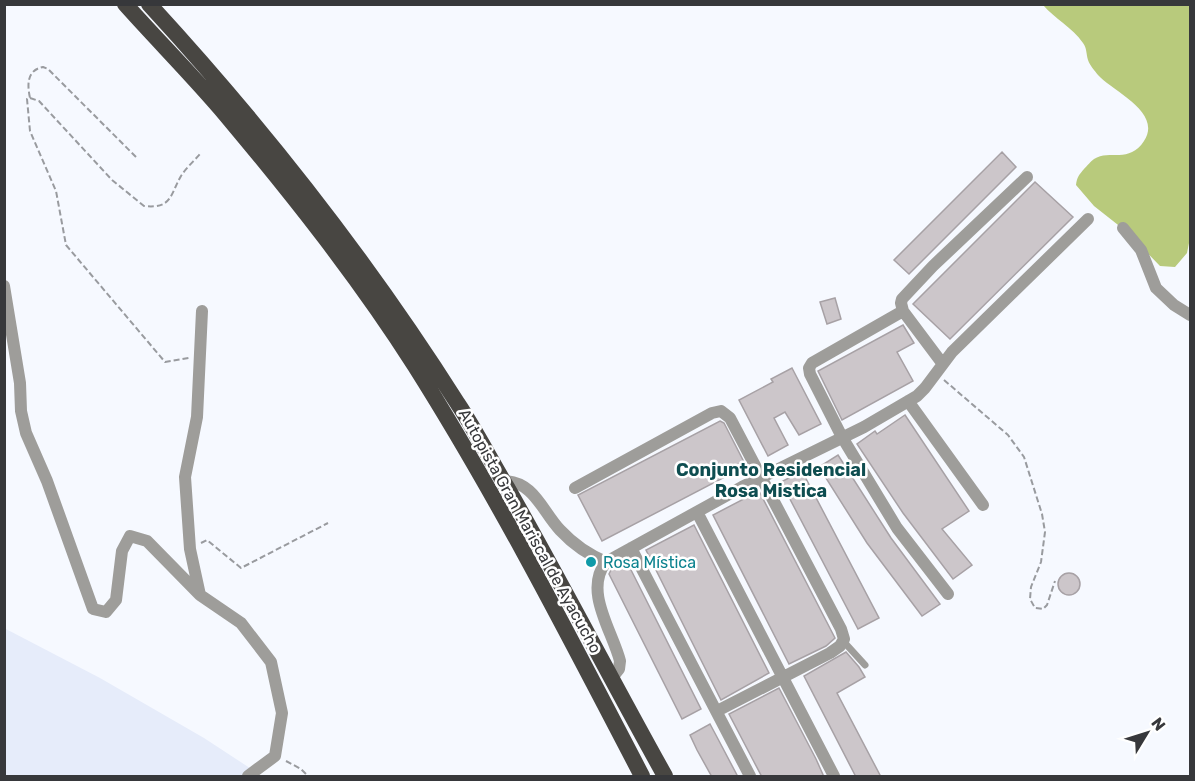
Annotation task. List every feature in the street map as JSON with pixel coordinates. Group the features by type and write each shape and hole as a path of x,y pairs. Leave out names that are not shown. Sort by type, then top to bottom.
{"highway":[{"name":"Autopista Gran Mariscal de Ayacucho","path":"124,4 225,114 330,247 414,365 484,479 523,549 642,777"},
{"name":"Autopista Gran Mariscal de Ayacucho","path":"149,4 277,153 379,283 459,405 542,549 665,777"}],"street":[{"path":"942,363 903,311 901,303 905,295 1027,177"},
{"path":"611,679 619,669 620,661 600,604 599,574 606,562 922,392 942,363 1088,219"},
{"path":"1123,228 1141,250 1156,288 1167,300 1191,315"},
{"path":"4,286 6,312 20,382 21,411 26,434 47,481 93,609 106,612 116,600 122,551 130,536 147,541 200,595 241,623 271,662 282,712 275,756 248,777"},
{"path":"200,595 190,549 185,477 197,417 202,311"},
{"path":"903,311 820,358 810,366 810,375 842,437 897,528 948,594"},
{"path":"908,401 983,505"},
{"path":"575,488 717,411 730,418 841,629 844,642 835,650 717,711"},
{"path":"503,481 516,482 527,488 562,532 587,553 606,562"},
{"path":"697,512 834,777"},
{"path":"631,548 750,777"}],"lane":[{"path":"844,642 865,665"}],"path":[{"path":"30,98 27,86 30,77 39,67 48,69 136,157"},
{"path":"30,98 39,101 112,180 144,206 160,206 170,200 181,177 200,154"},
{"path":"30,98 27,99 26,104 28,122 56,190 66,245 165,362 200,356"},
{"path":"935,373 1008,435 1024,457 1042,514 1045,532 1041,562 1031,587 1030,599 1035,608 1043,609 1047,605 1055,581"},
{"path":"190,549 207,540 241,568 328,523"},
{"path":"275,756 301,769 308,777"}],"shaded area":[{"path":"4,628 100,678 204,738 262,776 5,776"}],"green space":[{"path":"1043,5 1190,5 1190,238 1187,253 1175,267 1160,266 1127,232 1094,206 1076,185 1084,169 1094,159 1106,155 1126,154 1138,148 1144,141 1148,130 1147,121 1133,103 1098,75 1089,62 1085,47 1079,37"}],"building":[{"path":"1002,152 1016,167 909,274 894,260"},
{"path":"1035,182 1073,217 950,339 913,304"},
{"path":"835,298 841,319 827,324 820,302"},
{"path":"903,325 914,343 897,352 913,381 842,420 818,371"},
{"path":"792,368 821,424 799,435 785,412 774,418 788,445 768,456 739,400 773,382 771,379"},
{"path":"905,415 969,511 942,529 972,565 953,579 903,513 857,444 875,431 877,434"},
{"path":"720,421 724,423 746,466 602,541 578,495"},
{"path":"838,455 891,538 940,604 922,616 867,543 819,467"},
{"path":"802,471 879,618 858,629 781,482"},
{"path":"759,491 835,638 826,646 789,664 713,515"},
{"path":"694,525 769,673 721,700 646,550"},
{"path":"626,560 701,709 682,719 609,574 612,568"},
{"path":"1069,573 1077,576 1080,584 1077,592 1069,595 1061,592 1058,584 1061,576"},
{"path":"846,652 865,677 837,693 881,777 856,777 804,676"},
{"path":"779,688 824,777 762,777 729,714"},
{"path":"710,724 738,777 712,777 697,750 690,735"}],"place":[{"name":"Rosa Mística","path":"591,562"}],"district":[{"name":"Conjunto Residencial Rosa Mistica","path":"771,480"}]}
